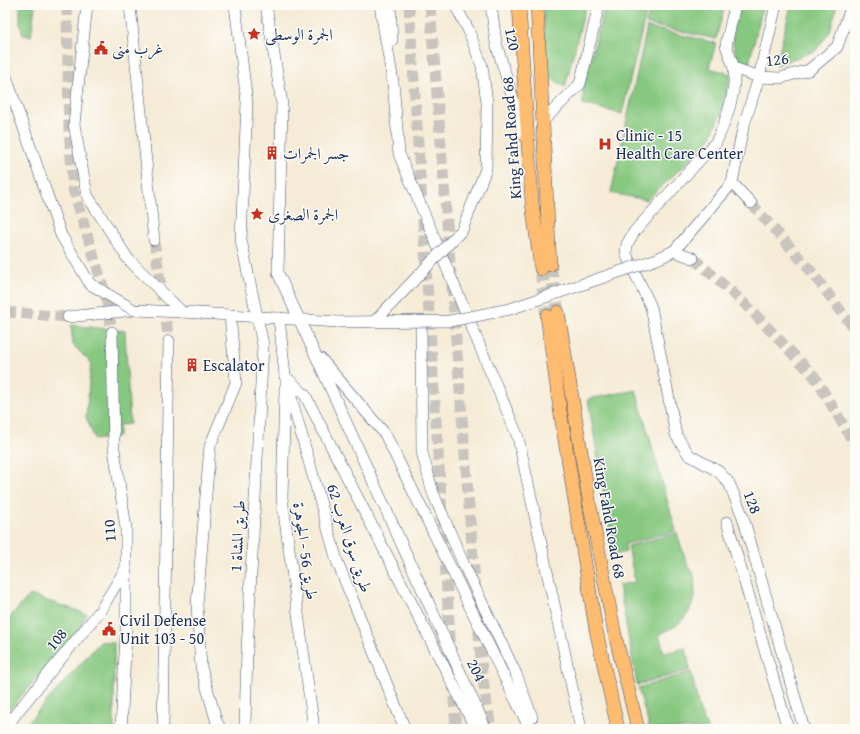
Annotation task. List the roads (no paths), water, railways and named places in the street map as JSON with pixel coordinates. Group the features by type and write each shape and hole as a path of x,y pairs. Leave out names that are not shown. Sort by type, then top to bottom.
{"main road":[{"name":"King Fahd Road 68","path":"519,5 532,203 546,267 537,5"},
{"name":"King Fahd Road 68","path":"618,729 596,630 560,410 553,314 615,635 638,729"}],"street":[{"path":"87,5 74,124 87,195 128,259 182,312"},
{"path":"130,5 154,240"},
{"name":"طريق المشاة 1","path":"235,5 247,103 241,240 263,345 247,651 246,729"},
{"name":"204","path":"266,5 282,104 278,273 486,729"},
{"path":"380,5 393,82"},
{"path":"390,5 393,82 399,154 518,437 580,729"},
{"path":"374,322 462,230 486,169 488,103 482,66 468,29 455,5"},
{"name":"120","path":"491,5 496,43 529,149"},
{"path":"542,122 580,84 599,5"},
{"path":"734,68 726,45 735,5"},
{"path":"68,317 134,310 338,322 450,321 510,309 657,259 674,251 732,183 743,128 759,77 776,5"},
{"name":"126","path":"734,68 759,77 780,78 809,70 837,47 852,5"},
{"name":"128","path":"734,68 735,83 724,125 716,142 634,232 627,244 626,254 651,307 676,435 689,455 718,471 729,483 743,517 804,729"},
{"path":"5,74 61,235 90,284 134,310"},
{"path":"732,183 751,203"},
{"path":"674,251 693,258"},
{"path":"221,729 217,723 201,668 197,605 210,446 236,383 230,315"},
{"path":"279,318 285,376 305,395 476,729"},
{"path":"421,322 422,452 433,493 464,565 516,674 536,729"},
{"name":"110","path":"112,332 114,449 126,528 126,634 121,729"},
{"path":"163,729 169,341"},
{"path":"312,349 385,434 530,729"},
{"name":"طريق 56 - الجوهرة","path":"285,376 282,498 314,729"},
{"name":"طريق سوق العرب 62","path":"285,376 337,561 405,729"},
{"path":"727,522 788,729"},
{"name":"108","path":"6,729 18,711 100,611 126,567"},
{"path":"795,697 802,700 813,729"}],"tunnel":[{"path":"67,5 69,128 73,189 106,296 112,332"},
{"path":"409,5 456,729"},
{"path":"430,5 482,673 491,729"},
{"path":"751,203 811,271 855,330"},
{"path":"154,240 169,341"},
{"path":"693,258 743,302 815,377 855,445"},
{"path":"550,265 558,312"},
{"path":"541,269 547,316"},
{"path":"5,312 68,317"}],"place":[{"name":"الجمرة الوسطى","path":"254,34"},
{"name":"غرب منى","path":"101,48"},
{"name":"Clinic - 15 Health Care Center","path":"605,144"},
{"name":"جسر الجمرات","path":"272,153"},
{"name":"الجمرة الصغرى","path":"257,214"},
{"name":"Escalator","path":"192,365"},
{"name":"Civil Defense Unit 103 - 50","path":"109,629"}]}
